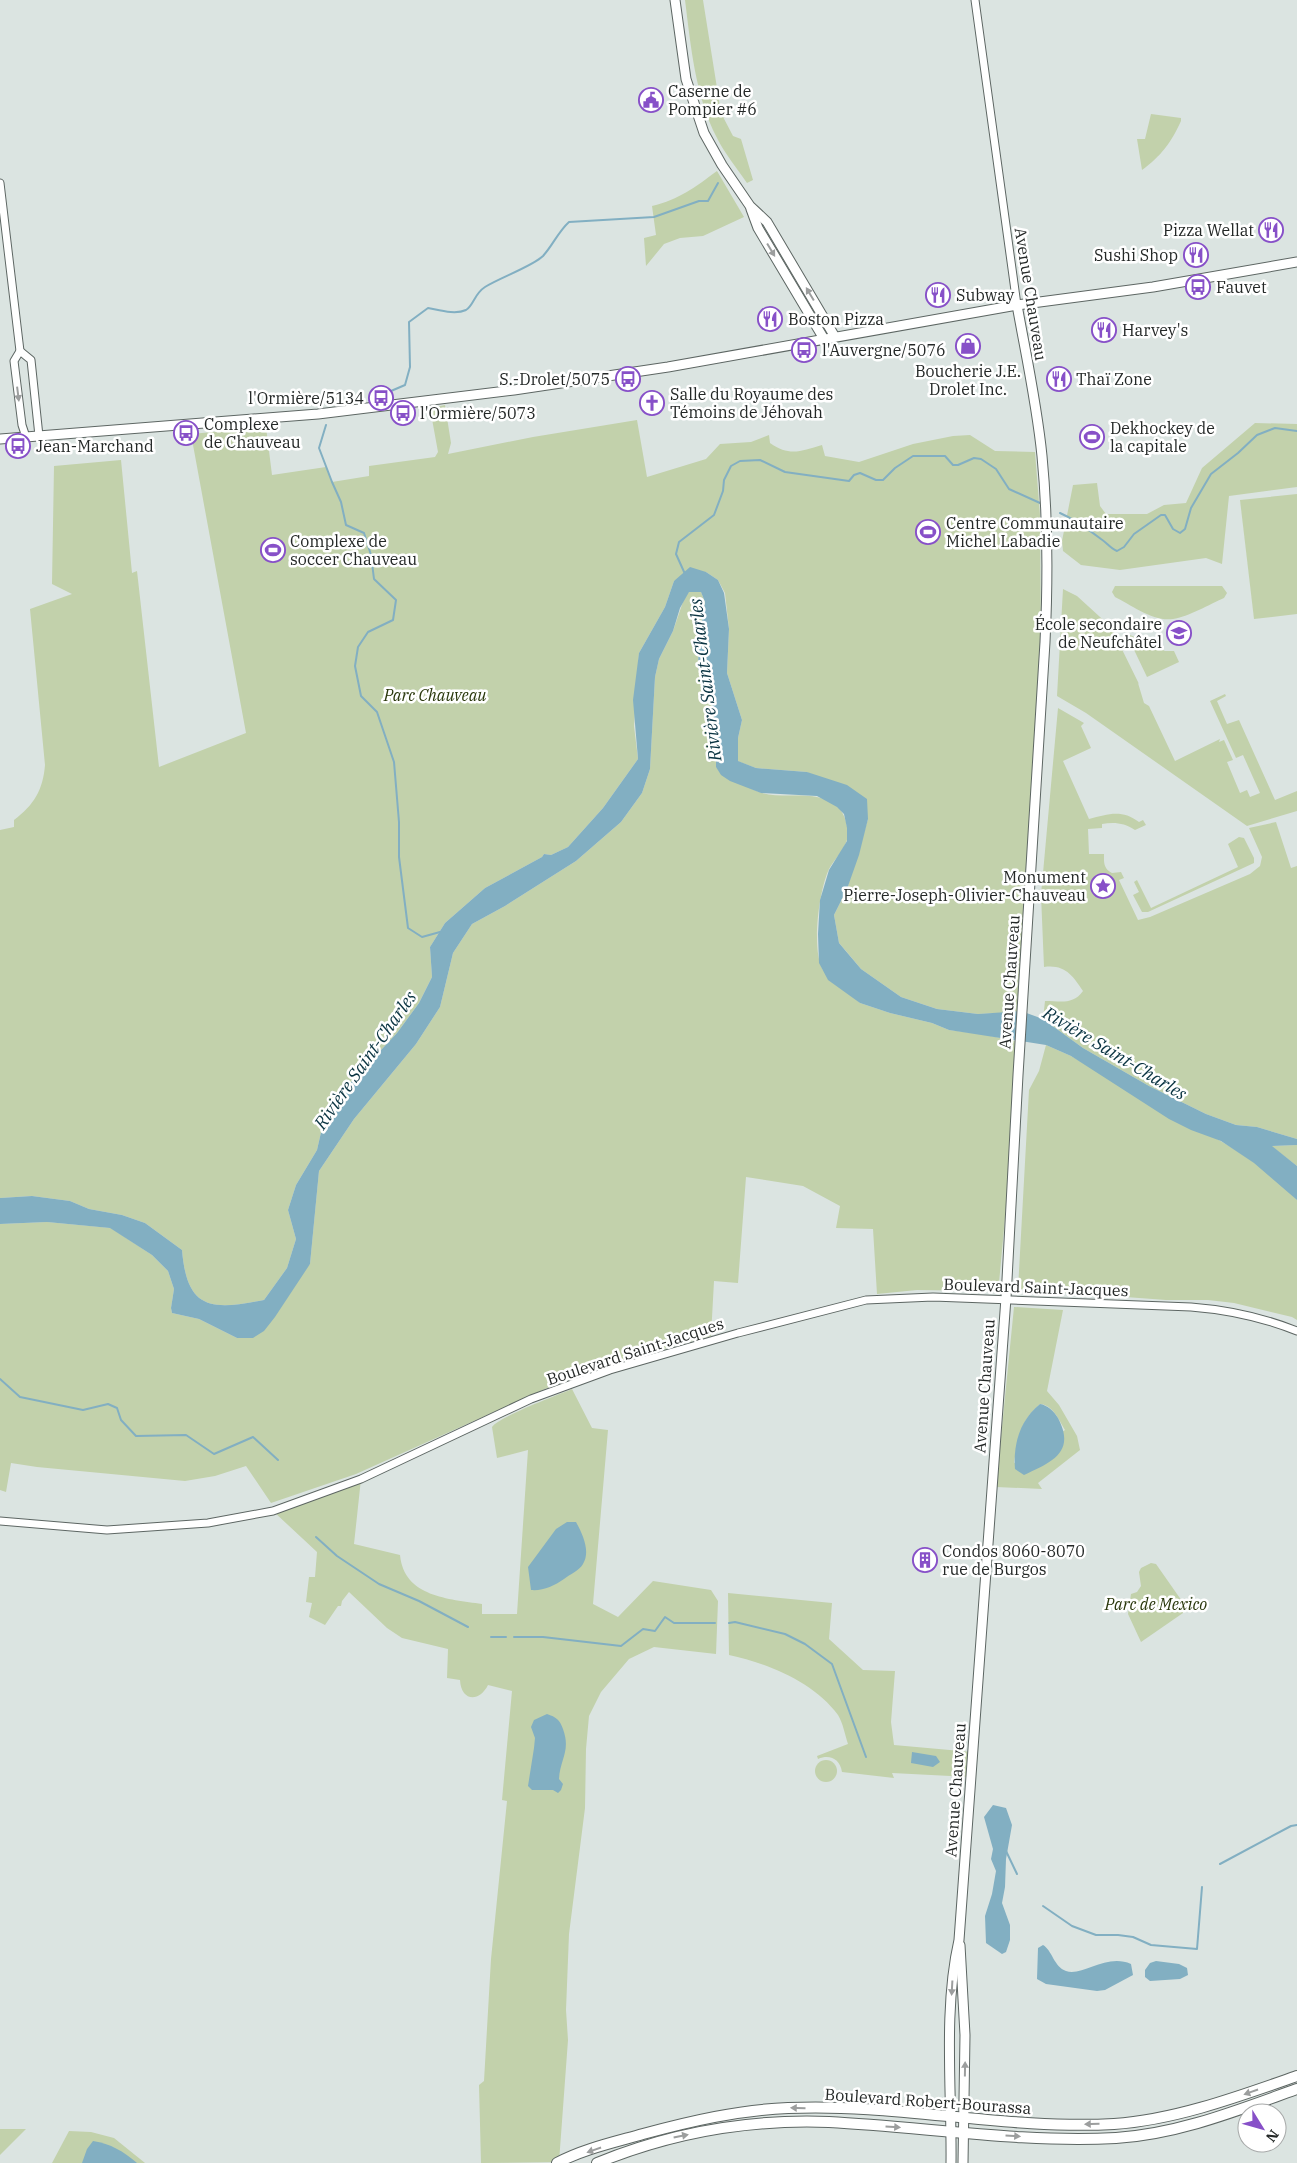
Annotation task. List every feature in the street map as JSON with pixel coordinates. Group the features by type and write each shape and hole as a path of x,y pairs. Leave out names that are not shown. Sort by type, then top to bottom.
{"highway":[{"name":"Boulevard Robert-Bourassa","path":"557,2163 620,2140 727,2114 789,2108 846,2109 964,2118 1115,2124 1154,2118 1206,2106 1297,2076"},
{"name":"Boulevard Robert-Bourassa","path":"597,2163 674,2137 728,2127 757,2124 828,2122 1064,2139 1117,2138 1159,2133 1213,2119 1297,2089"}],"main road":[{"path":"675,0 686,78 704,133 750,206 758,228 824,339"},
{"path":"750,206 767,222 835,337"},
{"path":"0,439 318,414 514,390 668,367 1017,305 1153,287 1297,262"},
{"name":"Avenue Chauveau","path":"950,2163 952,1993 954,1963 959,1940 1006,1298 1048,579 1042,453 1017,305"},
{"name":"Avenue Chauveau","path":"959,1940 962,1956 965,2035 963,2163"}],"street":[{"name":"Avenue Chauveau","path":"975,0 1017,305"},
{"path":"0,183 20,351 14,360 22,425 26,437"},
{"path":"20,351 31,360 39,436"},
{"name":"Boulevard Saint-Jacques","path":"0,1521 107,1530 208,1523 273,1511 361,1479 531,1399 610,1370 710,1341 866,1300 916,1296 1006,1298 1230,1310 1262,1318 1297,1331"}],"green space":[{"path":"685,0 703,0 721,113 733,136 741,139 753,180 747,183 720,144 704,105 695,70"},
{"path":"1151,114 1181,118 1181,121 1165,148 1155,160 1142,170 1137,139 1145,139"},
{"path":"717,171 744,217 703,236 680,238 664,244 646,266 644,238 656,235 652,206 694,188"},
{"name":"Parc Chauveau","path":"445,405 451,443 448,454 533,437 637,420 647,477 706,459 720,444 751,442 769,435 770,443 784,450 796,452 822,445 825,456 859,462 913,444 953,436 970,435 995,451 1035,452 1040,515 1041,648 1018,1012 978,1014 937,1009 901,997 861,969 839,943 834,915 847,889 868,819 807,772 756,768 737,761 738,738 742,720 727,673 729,629 725,593 718,580 706,572 674,581 665,607 639,653 634,726 638,759 603,808 568,847 551,855 544,854 542,857 485,888 445,923 430,947 432,977 419,1003 397,1033 338,1096 325,1115 317,1150 296,1185 288,1210 296,1239 287,1268 264,1300 230,1305 217,1305 205,1302 196,1295 190,1285 185,1270 182,1250 145,1223 122,1215 89,1209 70,1201 32,1196 0,1198 0,830 14,827 14,820 27,809 40,789 44,774 45,765 30,609 72,594 52,584 54,466 121,460 132,573 137,571 159,767 246,733 191,434 266,427 272,475 326,467 332,482 369,476 369,466 435,457 438,452 430,408"},
{"path":"1255,423 1297,424 1297,487 1229,496 1222,564 1206,558 1120,570 1081,565 1063,551 1062,541 1073,485 1097,483 1100,506 1106,514 1147,514 1164,505 1186,503 1202,468"},
{"path":"1297,494 1297,614 1254,619 1240,500"},
{"path":"1115,586 1222,586 1227,593 1224,598 1192,613 1179,618 1166,619 1143,612 1115,597 1112,592"},
{"path":"1063,589 1077,596 1111,627 1139,684 1144,703 1149,706 1175,761 1220,739 1219,742 1224,740 1233,760 1227,762 1240,793 1247,790 1250,797 1260,793 1243,755 1236,758 1210,701 1225,694 1226,696 1217,701 1227,724 1239,720 1275,800 1297,791 1297,811 1247,826 1086,713 1057,696"},
{"path":"701,592 705,602 699,639 698,668 712,702 716,736 716,767 762,793 821,798 839,808 845,819 848,832 847,840 829,869 822,891 817,949 823,970 860,1003 890,1013 932,1023 949,1030 1015,1041 1008,1185 999,1283 997,1287 989,1291 917,1290 877,1294 873,1229 836,1228 840,1206 803,1186 746,1177 738,1283 714,1281 711,1336 609,1364 556,1384 356,1474 271,1503 246,1466 215,1476 185,1481 11,1463 6,1492 0,1490 0,1224 47,1222 111,1228 152,1255 168,1271 174,1289 172,1313 199,1319 237,1338 310,1264 319,1171 354,1119 416,1044 440,1007 453,953 472,924 505,906 576,861 621,822 642,793 650,769 655,677 659,659 673,631 686,593"},
{"path":"1126,633 1165,651 1174,651 1179,662 1147,677"},
{"path":"1058,708 1084,723 1081,726 1091,748 1063,761 1089,819 1109,814 1121,814 1127,815 1139,822 1143,820 1146,825 1135,830 1123,824 1107,823 1102,824 1102,828 1088,829 1089,854 1104,854 1107,869 1112,873 1121,872 1124,878 1119,880 1138,920 1150,917 1250,874 1260,866 1262,857 1249,828 1276,822 1291,868 1297,866 1297,1139 1257,1127 1236,1125 1206,1114 1149,1086 1083,1048 1043,1019 1045,1001 1061,1002 1071,1000 1083,991 1068,972 1058,967 1044,967 1041,895"},
{"path":"1239,837 1244,838 1254,858 1254,863 1148,912 1142,912 1133,895 1139,892 1134,882 1137,880 1151,908 1238,867 1228,844"},
{"path":"1046,1045 1071,1056 1227,1145 1272,1176 1297,1200 1297,1320 1292,1317 1234,1303 1208,1300 1166,1300 1018,1289 1029,1090 1039,1071"},
{"path":"1297,1145 1297,1166 1271,1146"},
{"path":"1014,1307 1063,1310 1047,1391 1059,1405 1077,1436 1080,1450 1038,1483 1042,1489 996,1487","holes":["1040,1404 1045,1405 1055,1414 1065,1430 1014,1463 1024,1424 1033,1410"]},
{"path":"572,1389 592,1428 608,1430 593,1604 618,1617 653,1581 711,1590 718,1601 716,1654 654,1647 629,1659 601,1692 589,1716 586,1749 585,1808 569,1934 566,2010 568,2040 559,2162 481,2163 479,2085 484,2081 491,1959 507,1801 502,1800 512,1691 488,1685 480,1695 475,1697 467,1696 461,1687 460,1680 447,1678 448,1649 402,1638 387,1628 349,1592 342,1601 341,1606 338,1606 325,1625 309,1617 312,1603 306,1602 309,1577 315,1577 317,1552 273,1511 361,1479 354,1544 400,1555 403,1569 410,1580 419,1588 430,1593 482,1604 482,1614 517,1614 528,1450 497,1458 492,1427 516,1412"},
{"name":"Parc de Mexico","path":"1151,1563 1156,1564 1184,1604 1183,1613 1141,1642 1128,1614 1131,1594 1137,1592 1141,1586 1139,1572 1141,1568"},
{"path":"728,1593 832,1603 829,1639 863,1670 895,1671 891,1722 894,1745 972,1752 970,1777 892,1773 894,1778 842,1772 839,1764 834,1759 827,1757 818,1759 817,1756 848,1744 840,1718 828,1703 816,1693 789,1676 759,1663 729,1655"},
{"path":"826,1760 834,1763 837,1771 834,1779 826,1782 818,1779 815,1771 818,1763"},
{"path":"0,2129 26,2129 0,2155"},
{"path":"69,2131 91,2132 114,2138 145,2163 52,2163"}],"water":[{"name":"Rivière Saint-Charles","path":"690,567 706,572 718,580 724,593 729,629 727,673 742,720 738,738 738,761 756,768 807,772 847,785 867,799 868,819 859,855 847,889 834,915 839,943 861,969 901,997 937,1009 978,1014 1021,1011 1043,1019 1083,1048 1149,1086 1206,1114 1236,1125 1257,1127 1297,1139 1297,1145 1272,1146 1297,1166 1297,1200 1254,1163 1221,1141 1191,1130 1169,1119 1071,1056 1046,1045 949,1030 932,1023 890,1013 860,1003 828,980 819,963 820,900 829,870 847,841 844,814 837,807 817,796 761,793 730,781 721,775 716,767 716,736 712,702 698,668 699,639 705,602 701,592 689,592 680,608 673,631 659,659 655,677 650,769 642,793 621,822 576,861 505,906 472,924 453,953 440,1007 416,1044 354,1119 319,1171 310,1264 264,1331 253,1338 237,1338 199,1319 172,1313 174,1289 168,1271 152,1255 110,1228 47,1222 0,1224 0,1198 32,1196 70,1201 89,1209 122,1215 145,1223 182,1250 185,1270 190,1285 196,1295 205,1302 217,1305 230,1305 264,1300 287,1268 296,1239 288,1210 296,1185 317,1150 325,1115 338,1096 397,1033 419,1003 432,977 430,947 445,923 485,888 542,857 544,854 551,855 568,847 603,808 638,759 633,700 639,653 665,607 674,581"},
{"path":"1040,1404 1050,1409 1058,1418 1063,1430 1063,1448 1052,1460 1024,1475 1015,1469 1015,1451 1019,1433 1027,1417"},
{"path":"567,1522 576,1522 583,1537 586,1554 583,1564 577,1571 552,1586 540,1590 531,1590 528,1567 556,1529"},
{"path":"547,1714 559,1721 566,1743 559,1779 563,1784 558,1793 553,1790 532,1790 528,1786 535,1738 531,1727 534,1720"},
{"path":"912,1752 936,1756 940,1762 933,1767 911,1763"},
{"path":"993,1805 1006,1808 1012,1825 1006,1859 1005,1887 1002,1903 1010,1925 1010,1940 1006,1952 1002,1954 986,1943 985,1916 992,1894 996,1871 991,1859 993,1849 984,1817"},
{"path":"1043,1945 1059,1966 1066,1971 1079,1971 1104,1963 1122,1961 1131,1964 1133,1975 1105,1990 1097,1991 1046,1984 1037,1979 1038,1948"},
{"path":"1156,1961 1179,1964 1187,1968 1188,1975 1180,1979 1150,1981 1145,1977 1145,1970 1150,1963"},
{"path":"93,2141 116,2149 137,2163 82,2163 87,2149"}],"waterway":[{"path":"391,391 405,385 410,367 409,322 428,308 452,312 466,310 485,287 532,264 543,256 569,222 654,217 699,201 708,201 718,183"},
{"path":"326,425 319,448 341,502 346,525 364,533 371,555 374,579 396,600 393,620 368,632 358,647 355,666 361,696 377,712 394,762 399,822 399,857 408,928 422,937 440,932"},
{"path":"1060,513 1082,525 1117,551 1124,547 1134,534 1161,515 1165,515 1173,529 1180,533 1185,529 1191,508 1211,474 1257,435 1275,428 1297,431"},
{"path":"685,574 676,554 679,542 714,515 723,491 724,480 731,466 740,461 760,460 785,472 849,481 854,475 860,473 876,480 883,480 895,468 913,456 945,456 953,465 958,465 974,458 981,459 996,469 1009,489 1040,503"},
{"path":"0,1379 20,1397 83,1410 108,1404 117,1408 121,1420 136,1436 186,1435 214,1454 253,1437 278,1460"},
{"path":"316,1537 337,1556 379,1584 419,1601 468,1627"},
{"path":"514,1637 543,1637 621,1646 643,1629 655,1631 665,1617 674,1623 715,1623"},
{"path":"729,1623 735,1622 785,1634 805,1644 832,1664 866,1757"},
{"path":"491,1637 506,1637"},
{"path":"1220,1864 1291,1826 1297,1825"},
{"path":"1006,1851 1017,1874"},
{"path":"1043,1906 1072,1926 1096,1935 1133,1937 1151,1945 1197,1949 1202,1887"}],"place":[{"name":"Caserne de Pompier #6","path":"651,100"},
{"name":"Pizza Wellat","path":"1271,230"},
{"name":"Sushi Shop","path":"1196,255"},
{"name":"Fauvet","path":"1198,287"},
{"name":"Subway","path":"938,295"},
{"name":"Boston Pizza","path":"770,319"},
{"name":"Harvey's","path":"1104,330"},
{"name":"Boucherie J.E. Drolet Inc.","path":"968,346"},
{"name":"l'Auvergne/5076","path":"804,350"},
{"name":"S.-Drolet/5075","path":"628,379"},
{"name":"Thaï Zone","path":"1059,379"},
{"name":"l'Ormière/5134","path":"381,398"},
{"name":"Salle du Royaume des Témoins de Jéhovah","path":"652,403"},
{"name":"l'Ormière/5073","path":"403,413"},
{"name":"Complexe de Chauveau","path":"186,433"},
{"name":"Dekhockey de la capitale","path":"1092,437"},
{"name":"Jean-Marchand","path":"18,446"},
{"name":"Centre Communautaire Michel Labadie","path":"928,532"},
{"name":"Complexe de soccer Chauveau","path":"273,550"},
{"name":"École secondaire de Neufchâtel","path":"1179,633"},
{"name":"Monument Pierre-Joseph-Olivier-Chauveau","path":"1103,886"},
{"name":"Condos 8060-8070 rue de Burgos","path":"925,1560"}]}
